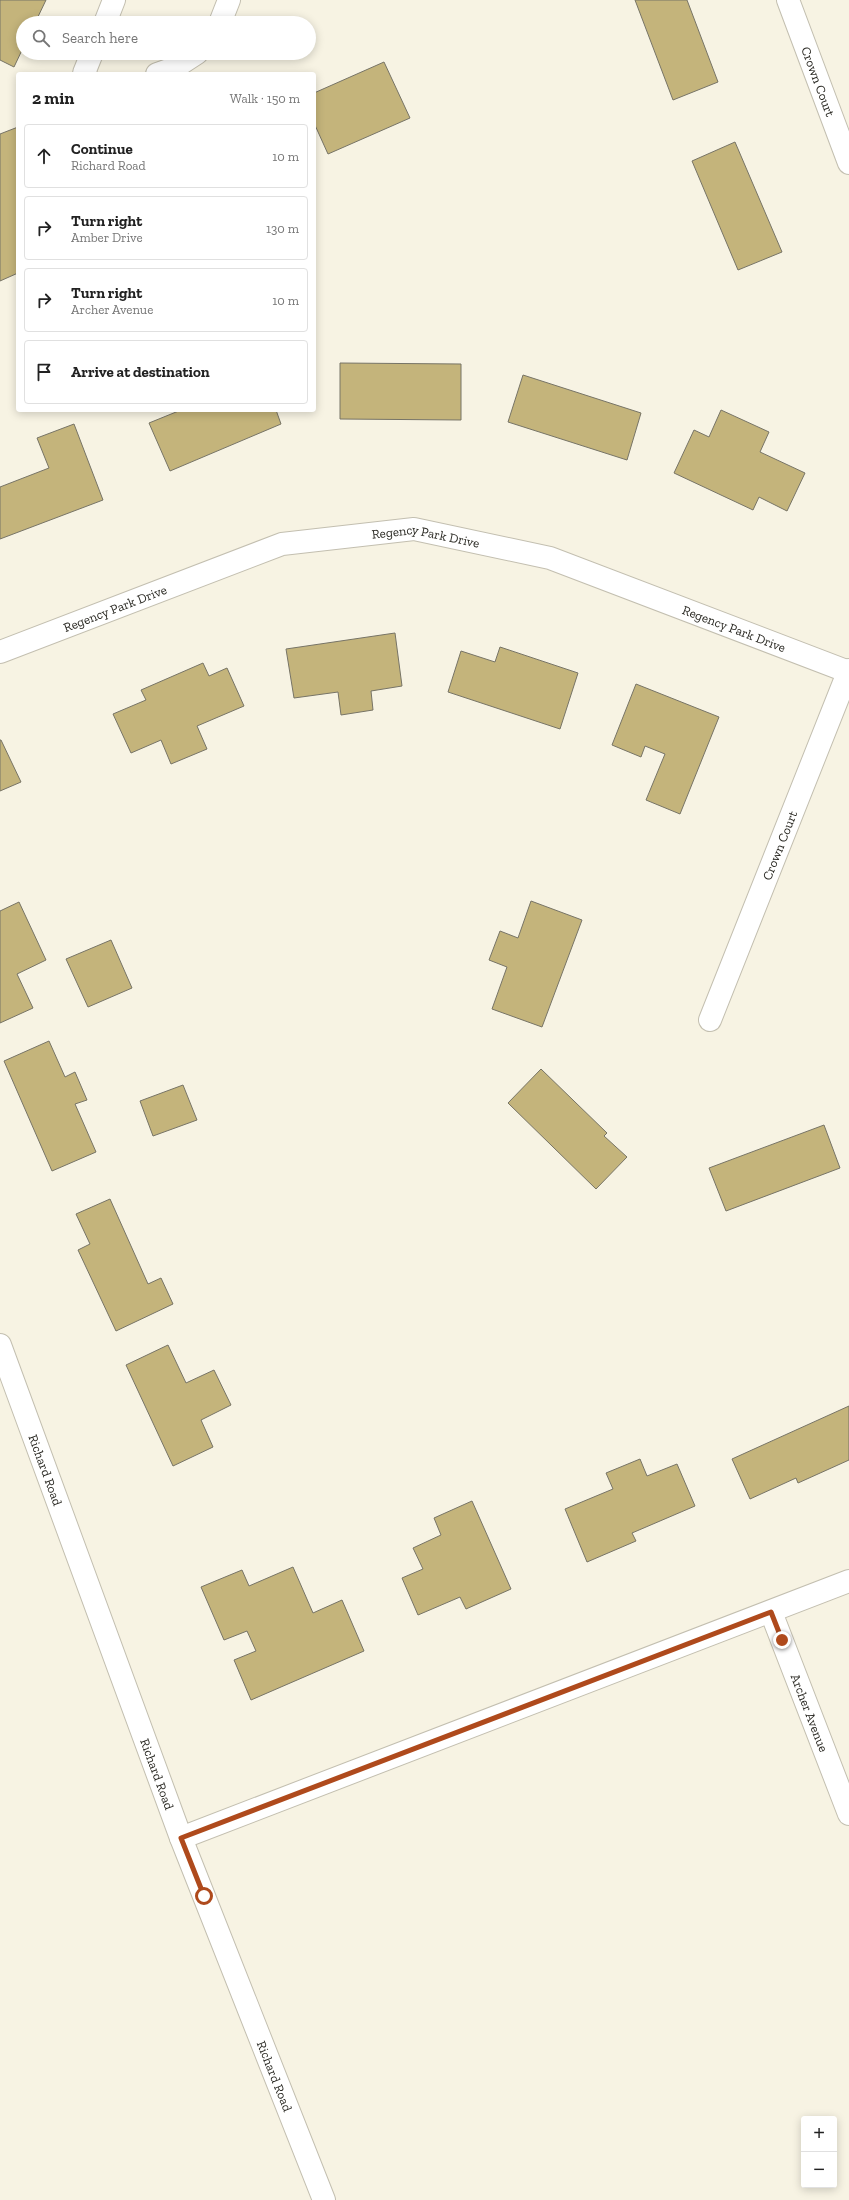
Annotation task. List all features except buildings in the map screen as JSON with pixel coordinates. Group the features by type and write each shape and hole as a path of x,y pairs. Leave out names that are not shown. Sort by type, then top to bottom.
{"street":[{"path":"108,16 114,0"},
{"path":"223,16 229,0"},
{"name":"Crown Court","path":"788,0 849,163"},
{"path":"84,72 89,60"},
{"path":"163,72 174,68 186,60"},
{"name":"Regency Park Drive","path":"0,652 282,544 414,529 550,558 849,671"},
{"name":"Crown Court","path":"710,1020 849,671"},
{"name":"Richard Road","path":"0,1345 181,1838 324,2200"},
{"path":"181,1838 849,1581"},
{"name":"Archer Avenue","path":"771,1612 849,1814"}],"route":[{"path":"204,1896 181,1838 771,1612 782,1640"}]}
